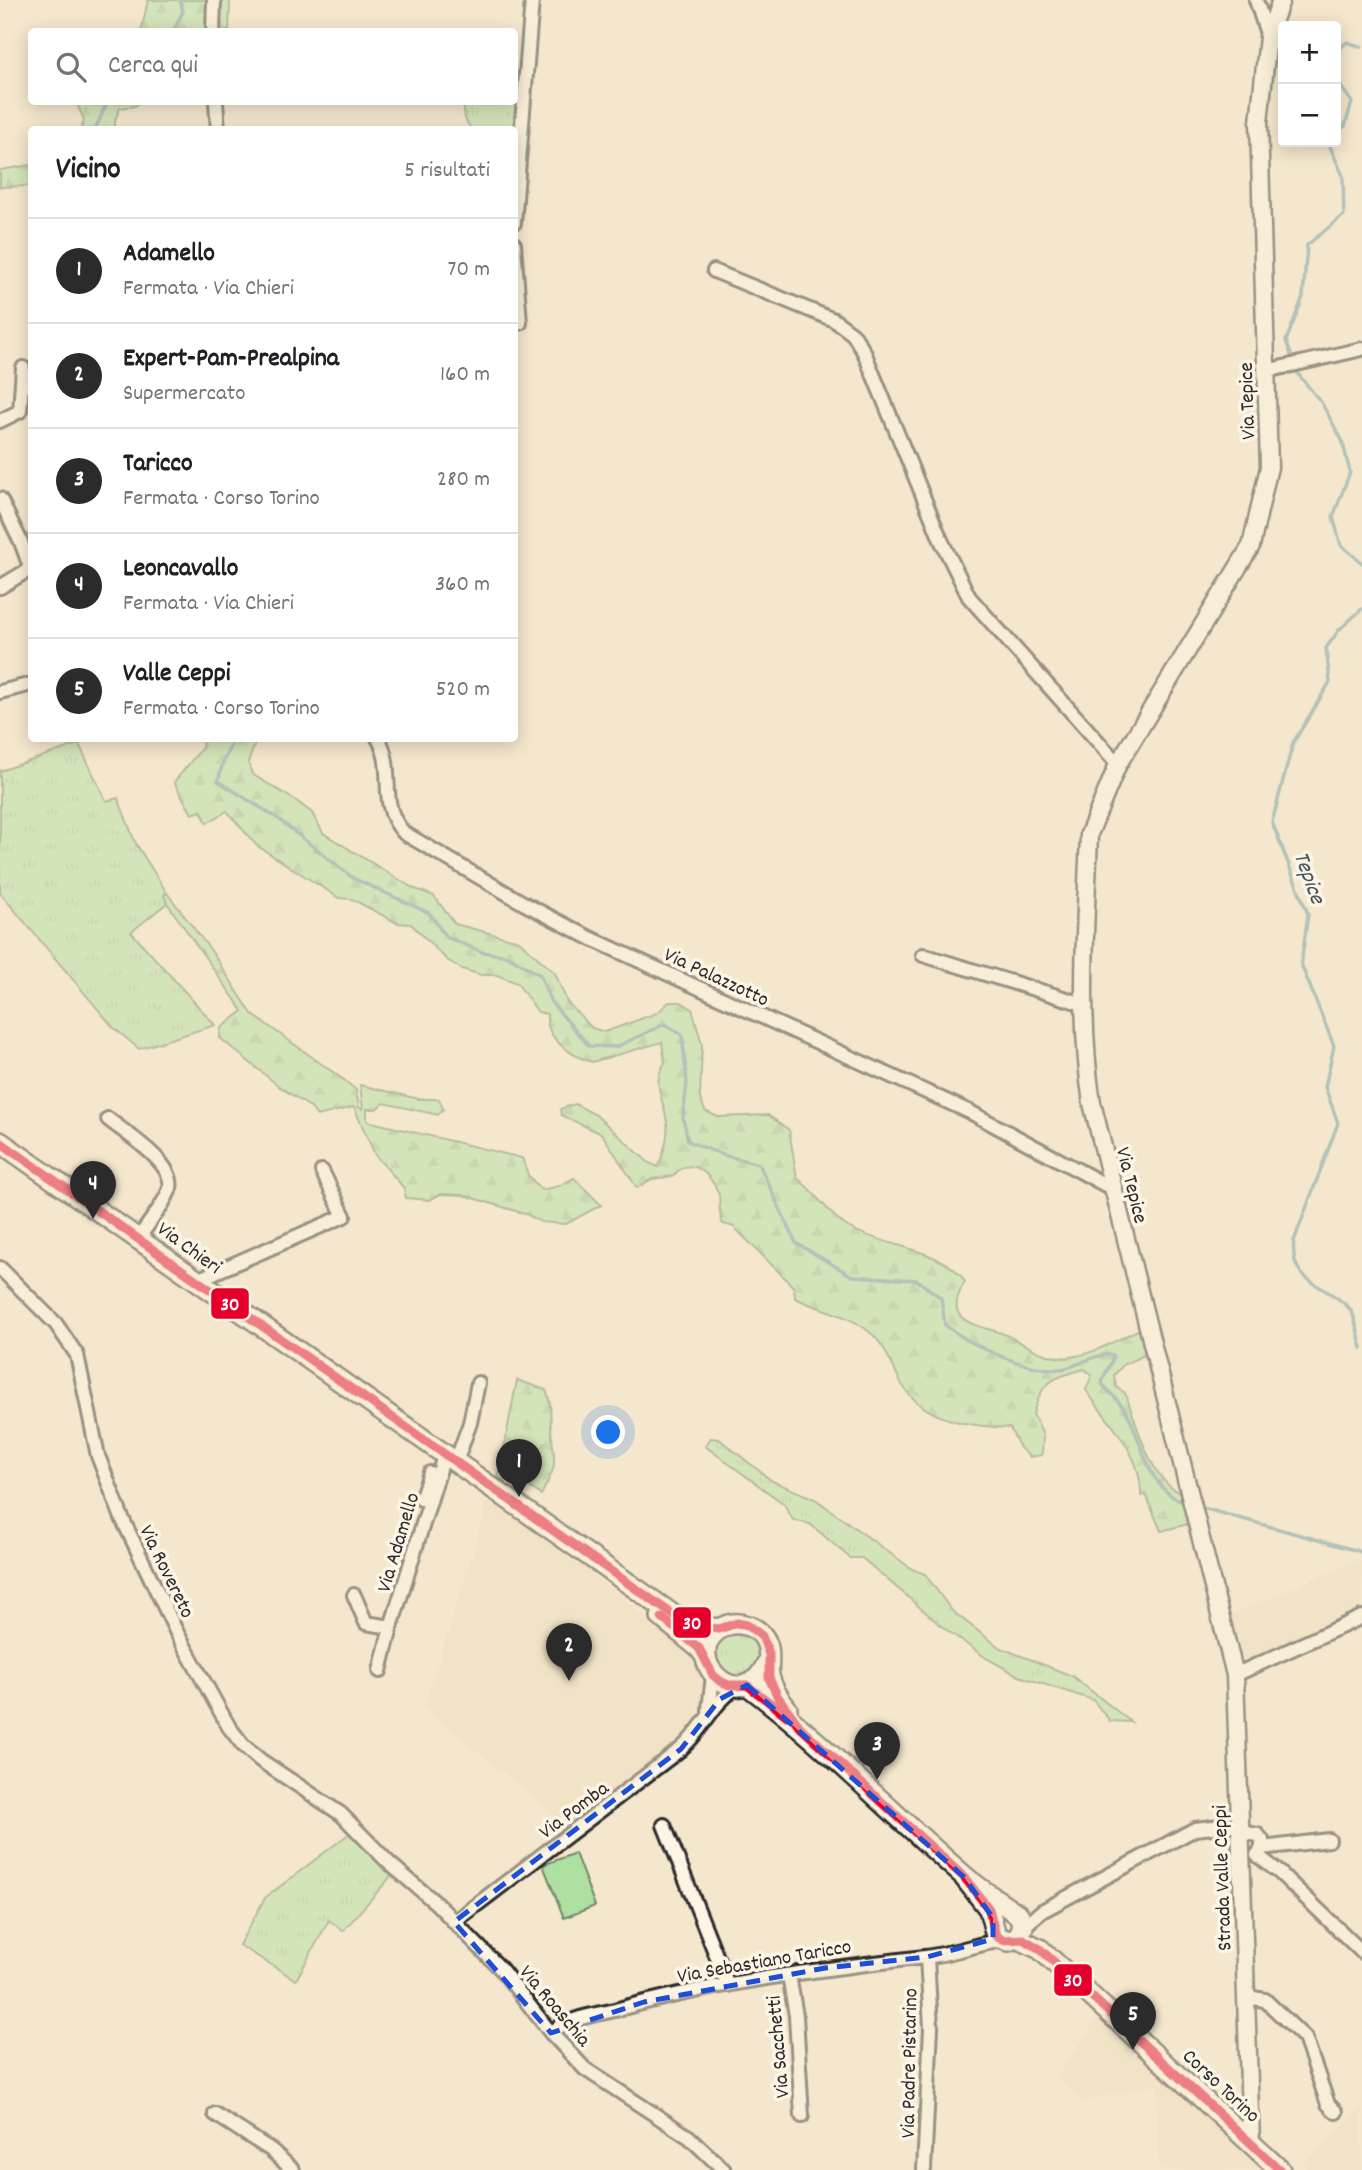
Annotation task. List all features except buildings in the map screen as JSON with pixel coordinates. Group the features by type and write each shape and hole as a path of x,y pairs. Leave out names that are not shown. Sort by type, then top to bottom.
{"main road":[{"name":"Via Chieri","path":"0,1142 139,1238 446,1463 501,1493 672,1614 702,1627 719,1629 737,1623 755,1629 767,1644 769,1678 778,1697 800,1727"},
{"name":"Via Chieri","path":"480,1481 496,1498 679,1629 709,1666 729,1685 743,1685 800,1727"},
{"path":"709,1666 707,1647 719,1629"},
{"path":"743,1685 763,1672 768,1663"},
{"name":"Corso Torino","path":"800,1727 964,1877 1007,1928 1035,1939 1040,1949 1280,2170"}],"street":[{"path":"214,0 214,28"},
{"path":"518,173 532,0"},
{"path":"1256,0 1268,37"},
{"name":"Via Tepice","path":"1218,1613 1111,1188 1092,1102 1083,1047 1089,834 1118,764 1251,546 1269,467 1259,122 1268,37 1281,0"},
{"path":"216,105 218,126"},
{"path":"714,271 834,320 853,334 864,352 942,540 969,597 1118,764"},
{"path":"518,297 520,323"},
{"path":"1266,371 1362,349"},
{"path":"0,421 20,411 23,368"},
{"path":"0,499 21,541 28,562"},
{"path":"0,587 28,573"},
{"path":"0,692 28,685"},
{"name":"Via Palazzotto","path":"380,742 386,758 392,820 404,833 525,904 592,939 970,1112 1111,1188"},
{"path":"923,955 1083,1004"},
{"path":"108,1119 161,1161 170,1178 170,1189 139,1238"},
{"path":"197,1280 344,1216 321,1171"},
{"name":"Via Rovereto","path":"0,1268 56,1324 77,1355 97,1456 121,1518 177,1633 229,1727 260,1760 341,1814 373,1846"},
{"path":"446,1463 470,1423 478,1383"},
{"name":"Via Adamello","path":"421,1499 430,1472 446,1463"},
{"name":"Via Adamello","path":"380,1671 391,1627 446,1463"},
{"name":"Via Adamello","path":"354,1595 366,1623 391,1627"},
{"name":"Strada Valle Ceppi","path":"1218,1613 1235,1675 1240,1828 1253,1855 1247,1997 1251,2143"},
{"path":"1235,1675 1362,1617"},
{"name":"Via Pomba","path":"706,1717 713,1696 709,1666"},
{"name":"Via Pomba","path":"454,1922 692,1740 720,1699 743,1685"},
{"path":"664,1825 728,1985"},
{"path":"1007,1928 1195,1829 1240,1828 1258,1835 1262,1840 1253,1855"},
{"path":"1253,1855 1329,1840"},
{"name":"Via Roaschia","path":"373,1846 501,1969 551,2033 596,2077 689,2137 724,2170"},
{"path":"1253,1855 1280,1872 1362,1952"},
{"name":"Via Sebastiano Taricco","path":"551,2033 559,2026 644,2002 728,1985 878,1960 927,1957 1007,1928"},
{"name":"Via Padre Pistarino","path":"924,2170 931,2028 927,1957"},
{"name":"Via Sacchetti","path":"789,1975 796,2016 802,2116"},
{"path":"1247,1997 1265,2000 1305,2038 1328,2104 1336,2112"},
{"path":"215,2114 271,2150 293,2170"}],"highlighted area":[{"path":"747,1685 964,1877 993,1918 993,1939 927,1957 825,1968 644,2002 551,2033 454,1922 681,1749 720,1699"}],"shaded area":[{"path":"485,1503 495,1503 610,1588 685,1650 701,1673 701,1702 692,1723 640,1777 566,1824 424,1708 482,1523"},
{"path":"1357,1561 1362,1562 1362,1613 1240,1669 1227,1616"},
{"path":"1098,2018 1261,2170 1159,2170 1157,2085 1083,2101 1056,2078"},
{"path":"1362,2105 1362,2170 1308,2170 1303,2165"}],"green space":[{"path":"148,0 208,0 209,28 142,28"},
{"path":"219,0 230,0 229,28 218,28"},
{"path":"77,105 136,105 120,108 115,126 82,126 84,120"},
{"path":"463,105 515,105 515,126 469,126 465,119"},
{"path":"28,165 28,186 0,187 0,170"},
{"path":"203,742 256,742 248,762 252,774 312,813 323,833 413,888 434,896 455,924 519,941 555,973 567,1002 592,1028 605,1032 657,1013 669,1002 681,1002 692,1009 702,1044 700,1098 705,1111 718,1117 768,1115 789,1130 797,1178 848,1227 929,1256 956,1271 965,1282 958,1296 957,1307 966,1321 1006,1335 1045,1354 1061,1357 1088,1353 1140,1329 1145,1355 1124,1364 1114,1375 1116,1387 1125,1393 1152,1463 1169,1486 1180,1493 1188,1524 1161,1531 1146,1495 1141,1496 1140,1480 1130,1452 1086,1390 1092,1375 1084,1369 1063,1375 1044,1387 1033,1414 1043,1435 1042,1455 1030,1457 1020,1448 1010,1428 950,1420 924,1407 903,1386 873,1335 846,1317 795,1298 794,1288 787,1280 734,1227 723,1224 718,1192 704,1173 686,1167 673,1176 652,1179 637,1188 602,1134 561,1115 560,1109 575,1104 596,1115 649,1163 658,1167 667,1129 659,1085 665,1063 662,1042 592,1062 576,1055 554,1038 547,1023 547,1014 538,1012 517,983 497,975 481,975 462,969 447,960 411,924 397,923 352,899 339,898 256,845 227,811 207,823 201,811 192,814 174,782 202,748"},
{"path":"79,744 106,801 118,798 135,842 167,893 164,896 167,903 131,932 215,1025 139,1049 113,1027 0,893 0,771"},
{"path":"167,893 212,952 252,1014 356,1090 359,1108 363,1109 360,1085 419,1099 439,1099 443,1109 438,1115 384,1103 376,1109 367,1109 367,1121 522,1158 528,1175 541,1190 559,1186 574,1178 601,1205 566,1224 541,1222 526,1214 463,1195 441,1194 429,1200 406,1198 404,1188 375,1155 354,1107 317,1116 310,1107 280,1087 220,1038 221,1028 243,1011 167,903 164,895"},
{"path":"517,1380 546,1390 549,1400 554,1462 541,1495 527,1485 498,1478"},
{"path":"711,1438 719,1439 772,1481 815,1499 912,1569 925,1574 952,1611 999,1647 1072,1676 1131,1722 1110,1721 1093,1700 1019,1676 986,1658 944,1628 862,1558 850,1558 810,1524 793,1520 784,1504 705,1446"},
{"path":"737,1632 752,1639 759,1654 752,1669 737,1676 722,1669 715,1654 722,1639"},
{"path":"350,1833 393,1874 343,1931 329,1920 296,1980 239,1945 265,1898"},
{"path":"575,1853 595,1906 564,1918 543,1865"}],"waterway":[{"path":"175,28 183,11 180,0"},
{"name":"Tepice","path":"1341,47 1347,42 1362,47"},
{"name":"Tepice","path":"1341,87 1352,102 1345,126 1341,129"},
{"path":"97,126 106,105"},
{"name":"Tepice","path":"1330,147 1343,176 1344,215 1307,245 1303,297 1286,341 1298,374 1321,402 1342,440 1350,472 1333,517 1341,545 1362,563"},
{"name":"Tepice","path":"1362,609 1339,630 1326,648 1330,682 1293,743 1272,822 1308,914 1301,964 1334,1046 1325,1087 1338,1123 1294,1241 1294,1255 1302,1274 1351,1311 1362,1348"},
{"path":"232,742 218,781 277,818 353,878 429,913 446,937 482,952 508,956 540,975 551,1002 589,1046 616,1047 665,1024 682,1035 687,1082 683,1118 688,1141 723,1155 759,1164 796,1243 852,1276 917,1280 941,1298 945,1325 1003,1357 1053,1369 1113,1355 1102,1384 1127,1413 1155,1478 1174,1498 1188,1504"},
{"path":"1199,1507 1362,1552"}],"transit line":[{"name":"30","path":"0,1142 672,1614 702,1627 719,1629 737,1623 747,1625 762,1636 769,1654 769,1678 778,1697 800,1727 964,1877 989,1909 996,1936 1003,1940 1023,1939 1040,1949 1280,2170"},
{"name":"30","path":"662,1618 699,1648 713,1675 720,1681 729,1685 747,1685 787,1716"}],"place":[{"name":"Leoncavallo","path":"93,1219"},
{"name":"Adamello","path":"519,1497"},
{"name":"Expert-Pam-Prealpina","path":"569,1681"},
{"name":"Taricco","path":"877,1780"},
{"name":"Valle Ceppi","path":"1133,2050"}]}
